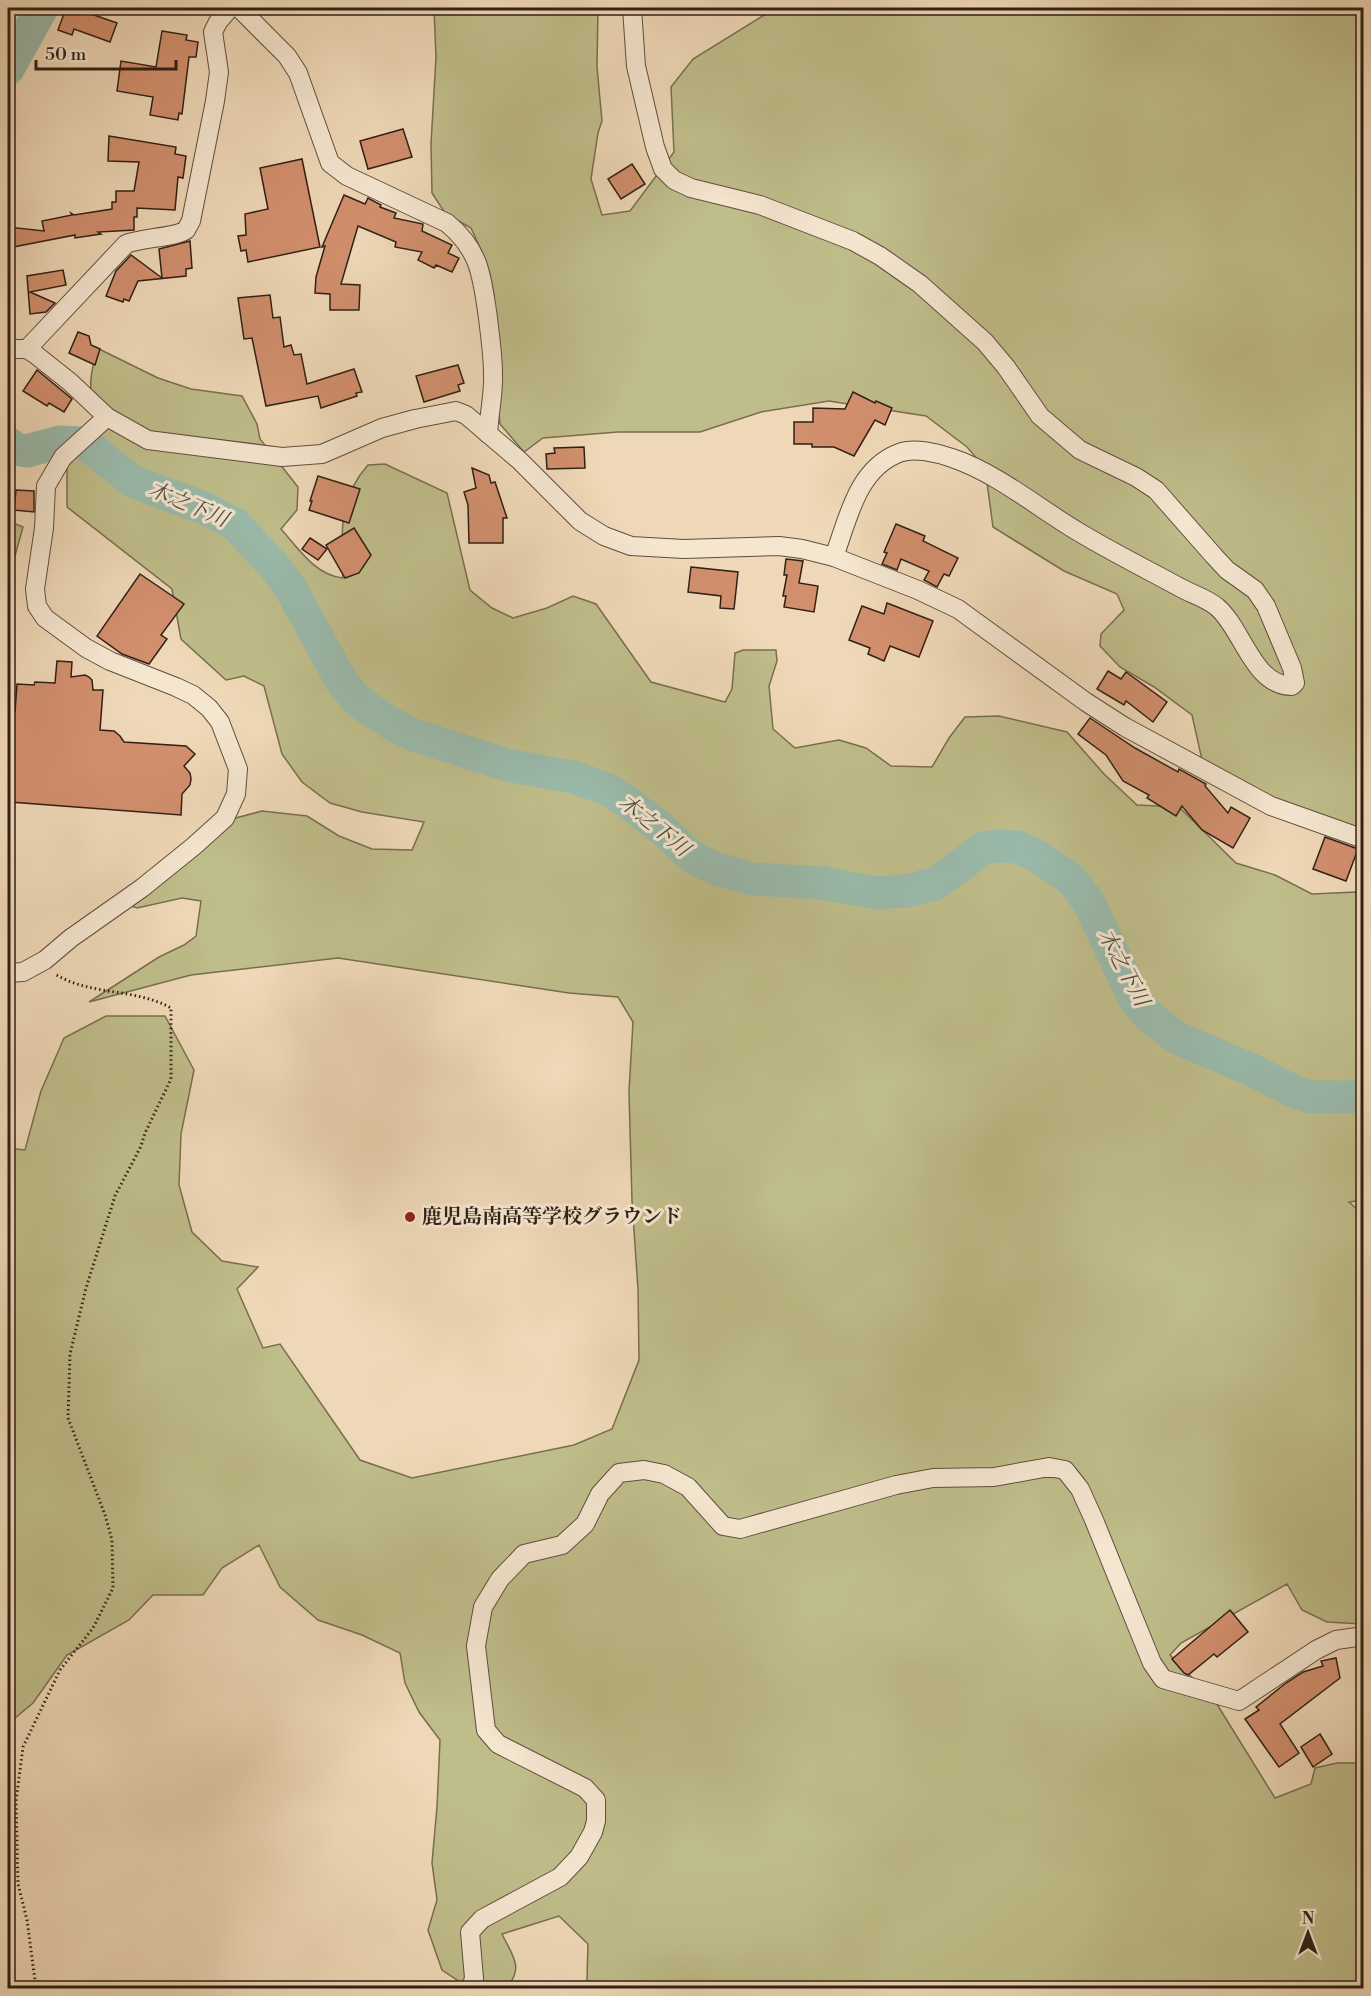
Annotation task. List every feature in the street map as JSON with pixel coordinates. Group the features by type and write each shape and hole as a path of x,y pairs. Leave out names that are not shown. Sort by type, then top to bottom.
{"street":[{"path":"27,349 126,244 137,239 177,233 185,230 191,221 219,72 213,32 230,8"},
{"path":"239,8 287,56 298,73 330,163 347,176 447,223 470,247 481,271 492,349 494,376 488,434"},
{"path":"632,8 636,66 663,169 674,180 691,188 760,205 853,241 880,256 920,284 986,342 1040,416 1080,450 1136,477 1156,490 1227,570 1255,590 1266,606 1292,668 1294,683 1292,686 1285,686 1267,676 1254,663 1238,633 1217,607 1082,534 989,475 952,458 922,452 901,452 881,461 866,477 834,557"},
{"path":"8,349 27,349 70,382 103,420 148,440 282,457 322,454 382,428 442,412 456,411 466,415 519,460 580,521 604,536 631,546 684,549 779,546 802,549 834,557 918,590 958,609 1086,702 1125,727 1271,806 1364,839"},
{"path":"8,973 23,972 45,960 71,938 142,888 225,818 236,794 238,769 220,722 209,708 193,695 110,661 86,648 45,618 38,606 35,589 44,528 46,486 63,457 103,420"},
{"path":"471,1989 474,1978 470,1932 482,1919 560,1877 579,1857 593,1832 596,1821 596,1800 585,1788 498,1744 486,1730 476,1646 483,1607 501,1578 524,1554 562,1545 585,1524 600,1494 619,1473 644,1470 664,1474 688,1487 723,1526 740,1529 896,1485 933,1478 994,1477 1049,1467 1065,1470 1080,1489 1152,1663 1163,1679 1239,1701 1316,1650 1336,1640 1364,1635"}],"path":[{"path":"36,1989 27,1920 18,1884 16,1801 23,1747 60,1670 93,1628 113,1588 112,1540 105,1515 68,1418 70,1354 86,1288 115,1196 141,1146 171,1079 171,1008 159,1001 88,987 56,975 45,960"}],"shaded area":[{"path":"434,8 598,8 597,67 602,121 591,179 602,215 630,211 674,152 671,87 693,59 766,14 793,8 1363,8 1363,832 1277,800 1202,760 1192,715 1154,687 1120,667 1100,646 1101,634 1124,610 1117,594 1064,571 993,527 985,468 967,447 926,416 829,401 761,412 700,432 618,432 543,438 524,452 500,424 498,406 500,378 494,295 486,261 471,228 445,213 432,193 431,144 436,57"},
{"path":"97,348 158,378 191,389 242,396 257,424 260,439 298,487 297,510 281,529 308,560 333,576 343,578 343,518 351,491 368,465 385,464 447,493 470,590 492,608 513,618 547,608 573,596 596,604 651,682 725,702 732,689 735,653 743,650 776,650 777,661 769,686 773,729 795,748 839,740 866,748 891,766 932,767 965,717 999,716 1067,732 1104,774 1137,805 1179,807 1236,863 1275,875 1312,894 1356,892 1363,896 1364,1200 1349,1202 1364,1215 1363,1624 1327,1622 1302,1610 1287,1584 1181,1643 1170,1655 1215,1701 1275,1798 1311,1784 1315,1768 1337,1763 1363,1763 1363,1988 589,1988 588,1944 559,1916 502,1934 513,1955 516,1968 512,1981 506,1988 469,1988 442,1970 428,1930 437,1900 432,1863 440,1740 419,1712 405,1683 400,1653 362,1635 318,1620 280,1587 259,1545 222,1568 203,1595 153,1595 129,1620 67,1655 33,1703 15,1718 8,1717 8,1148 25,1150 41,1091 64,1038 106,1016 165,1016 194,1070 181,1134 179,1185 192,1232 222,1261 258,1267 237,1289 263,1348 280,1344 360,1460 412,1478 574,1445 612,1429 639,1360 629,1092 633,1022 618,997 569,993 338,958 191,975 89,1002 196,936 201,901 182,898 137,908 128,905 232,819 262,811 307,816 339,836 372,849 412,850 424,822 362,812 330,803 302,782 282,754 264,686 244,676 226,680 181,639 172,589 67,507 67,454 104,422 94,401 91,386"},
{"path":"8,521 23,527 13,563 8,563"}],"building":[{"path":"66,8 97,8 94,15 117,23 110,42 74,29 72,35 58,30"},
{"path":"162,31 187,35 186,40 198,42 196,57 189,57 182,114 179,113 178,120 150,115 153,97 117,91 121,61 156,67"},
{"path":"403,129 412,157 368,169 360,141"},
{"path":"109,136 176,147 175,154 186,156 183,178 178,177 175,210 137,208 134,230 98,232 101,234 75,238 75,235 8,248 8,227 44,231 42,221 72,215 71,213 74,215 112,209 112,202 116,202 116,191 134,191 139,162 108,161"},
{"path":"302,159 320,247 248,262 246,250 241,251 238,236 246,235 245,214 268,209 260,168"},
{"path":"632,164 645,184 621,199 608,179"},
{"path":"344,195 365,204 368,198 381,205 380,207 396,213 394,218 423,224 422,231 452,245 448,253 459,258 452,272 436,265 434,268 418,260 422,252 395,247 396,242 358,226 341,284 360,285 359,310 330,310 330,294 315,293 316,277 325,246 322,247"},
{"path":"190,241 192,268 186,269 186,276 138,281 129,301 124,299 123,302 106,296 116,271 131,255 162,278 159,249"},
{"path":"63,270 66,285 30,292 55,303 46,312 30,314 27,276"},
{"path":"270,295 273,318 280,317 284,347 291,345 294,355 301,354 307,384 354,369 362,392 356,393 357,396 321,408 318,396 266,406 252,338 244,339 238,298"},
{"path":"78,332 89,336 91,345 100,349 95,365 69,353"},
{"path":"458,365 464,383 458,385 460,391 424,402 416,376"},
{"path":"37,370 72,399 64,412 49,403 47,406 23,391"},
{"path":"853,392 875,403 876,401 892,408 885,425 875,420 854,456 834,447 794,444 794,422 813,422 813,408 845,409"},
{"path":"584,447 585,468 547,469 546,454 555,453 554,448"},
{"path":"472,468 489,475 491,483 495,482 507,518 503,518 503,543 469,543 468,505 464,492 476,488"},
{"path":"318,476 360,489 349,523 309,510"},
{"path":"16,490 34,491 34,512 14,510"},
{"path":"896,524 925,536 923,541 958,558 949,576 944,574 937,587 924,580 929,571 901,559 897,570 882,564 887,553 884,552"},
{"path":"354,528 371,555 359,573 345,578 326,545"},
{"path":"310,538 327,549 318,560 302,549"},
{"path":"786,559 803,561 799,583 818,586 814,612 784,607"},
{"path":"691,567 738,572 734,609 720,608 721,596 688,592"},
{"path":"140,574 184,604 161,635 167,639 149,664 122,654 97,636"},
{"path":"887,603 933,621 919,657 890,646 884,661 868,654 870,648 849,640 862,606 884,614"},
{"path":"57,661 72,662 71,677 85,675 92,680 93,690 103,690 100,730 114,731 124,742 186,746 195,754 184,766 190,773 191,779 190,785 182,794 181,815 10,802 11,786 8,786 8,766 12,767 13,738 8,738 9,712 15,712 17,684 55,683"},
{"path":"1108,671 1121,679 1126,672 1167,702 1153,722 1126,701 1124,705 1097,689"},
{"path":"1090,718 1135,748 1178,772 1179,769 1206,784 1205,786 1228,813 1231,807 1250,818 1233,848 1202,830 1182,806 1176,816 1147,798 1149,795 1123,781 1106,755 1078,734"},
{"path":"1325,837 1358,849 1346,881 1313,869"},
{"path":"1230,1610 1248,1632 1217,1657 1214,1654 1188,1675 1184,1673 1172,1659"},
{"path":"1336,1658 1340,1678 1280,1724 1299,1753 1279,1767 1245,1719 1259,1710 1256,1707 1286,1683 1303,1672 1323,1666 1321,1661"},
{"path":"1320,1734 1332,1754 1313,1767 1301,1747"}],"waterway":[{"name":"木之下川","path":"8,69 42,8"},
{"name":"木之下川","path":"8,443 16,449 27,451 60,442 81,443 94,450 132,481 206,509 235,524 275,567 291,589 343,684 359,702 411,734 507,765 573,777 609,790 661,828 691,856 714,868 753,879 823,883 876,893 907,891 937,883 983,848 1018,847 1037,856 1071,879 1088,901 1135,1000 1150,1017 1177,1038 1252,1070 1297,1093 1310,1097 1364,1097"}],"place":[{"name":"鹿児島南高等学校グラウンド","path":"410,1217"}]}
